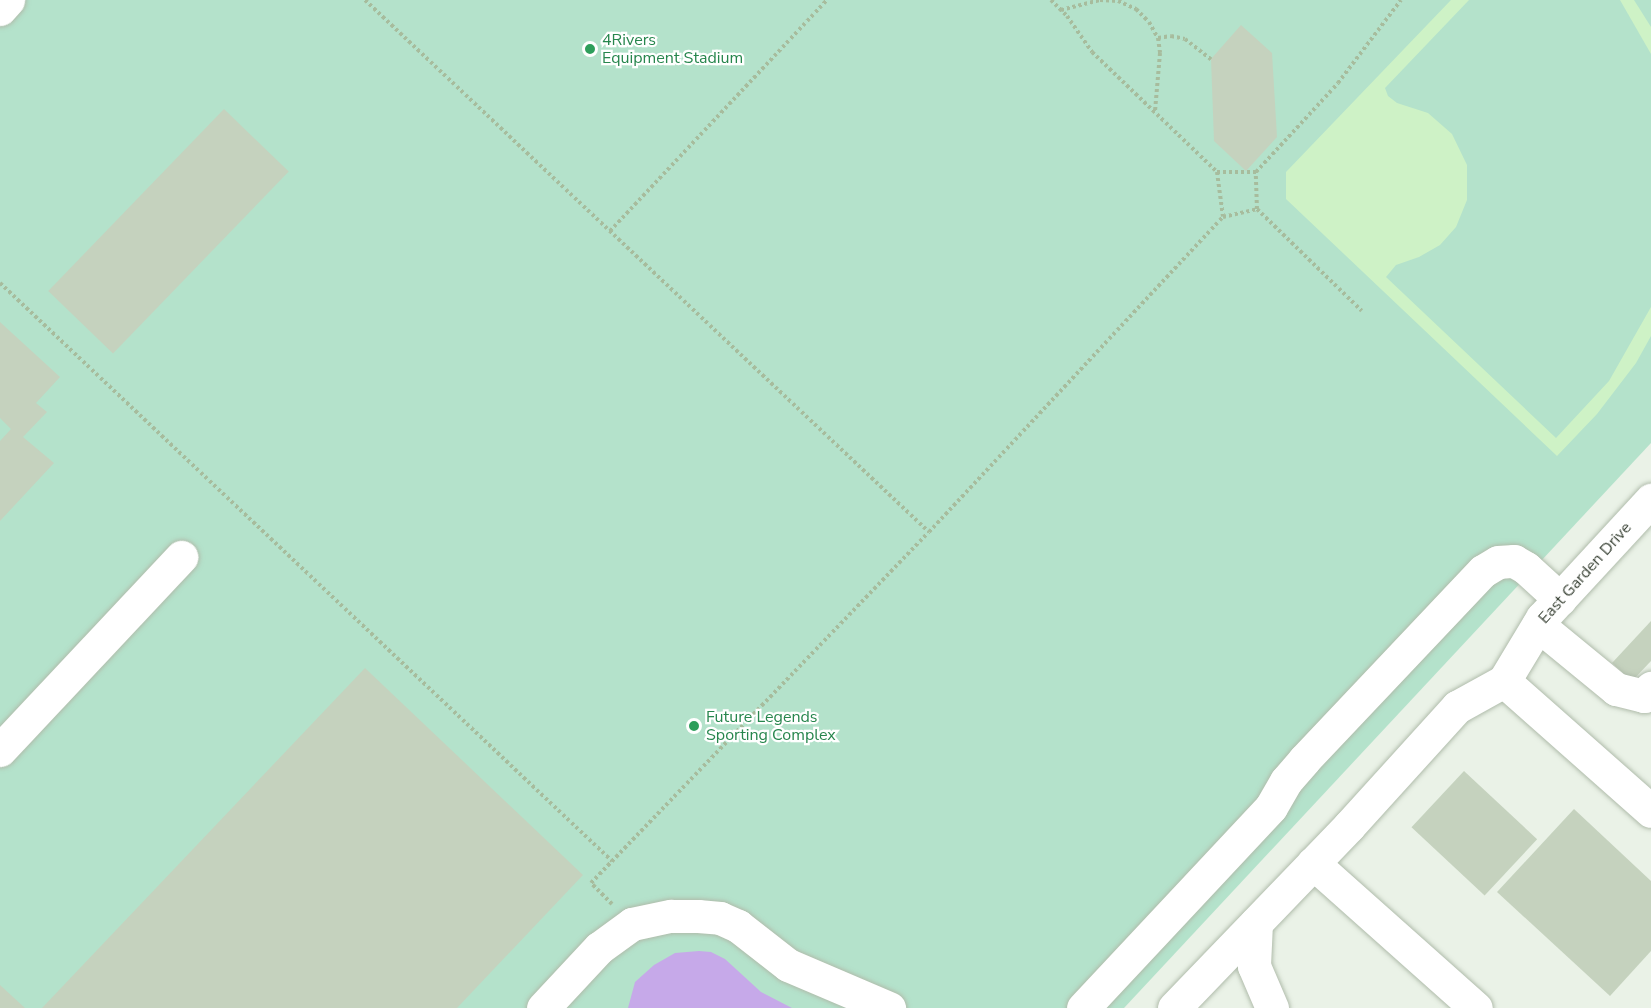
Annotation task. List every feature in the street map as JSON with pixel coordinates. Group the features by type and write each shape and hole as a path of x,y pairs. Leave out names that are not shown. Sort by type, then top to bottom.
{"street":[{"path":"0,9 8,0"},
{"name":"East Garden Drive","path":"1504,681 1538,625 1651,500"},
{"path":"0,750 181,557"},
{"path":"1083,1008 1272,807 1286,781 1304,760 1483,571 1498,562 1514,561 1526,568 1560,599"},
{"path":"1538,625 1616,689 1644,696 1651,688"},
{"path":"1174,1008 1313,863 1457,707 1504,681 1651,811"},
{"path":"1313,863 1476,1008"},
{"path":"543,1008 598,948 632,924 671,916 720,918 738,926 788,965 889,1008"},
{"path":"1256,922 1254,966 1272,1008"}],"path":[{"path":"364,0 928,532"},
{"path":"609,231 827,0"},
{"path":"1050,0 1061,10 1092,52 1217,172 1223,217"},
{"path":"1061,10 1100,0 1118,1 1136,9 1149,22 1158,38 1160,70 1156,78 1155,111"},
{"path":"1362,311 1257,209 1256,171 1338,83 1401,0"},
{"path":"1158,38 1171,36 1185,39 1211,59"},
{"path":"1217,172 1256,171"},
{"path":"591,883 928,532 1223,217 1257,209"},
{"path":"0,283 612,861"}],"shaded area":[{"name":"Future Legends Sporting Complex","path":"0,0 1651,0 1651,443 1124,1008 0,1008"},
{"path":"711,952 725,959 761,992 792,1008 628,1008 635,982 654,965 675,953"}],"sand":[{"path":"1451,0 1469,0 1385,88 1388,96 1397,103 1428,113 1452,134 1467,165 1467,200 1456,227 1440,245 1419,257 1396,265 1386,277 1556,438 1609,381 1651,307 1651,336 1636,363 1597,414 1557,456 1286,199 1286,172"},
{"path":"1620,0 1634,0 1651,27 1651,54"}],"building":[{"path":"1241,25 1272,53 1277,137 1246,171 1214,141 1211,59"},
{"path":"224,109 289,172 113,354 48,291"},
{"path":"0,322 60,377 36,403 47,412 23,437 54,463 0,521 0,441 11,429 0,418"},
{"path":"1651,621 1651,661 1632,681 1612,663"},
{"path":"365,668 583,875 457,1008 42,1008"},
{"path":"1464,771 1537,839 1485,896 1411,827"},
{"path":"1574,809 1651,881 1651,951 1610,996 1497,892"},
{"path":"0,985 25,1008 0,1008"}],"place":[{"name":"4Rivers Equipment Stadium","path":"590,49"},
{"name":"Future Legends Sporting Complex","path":"694,726"}]}
